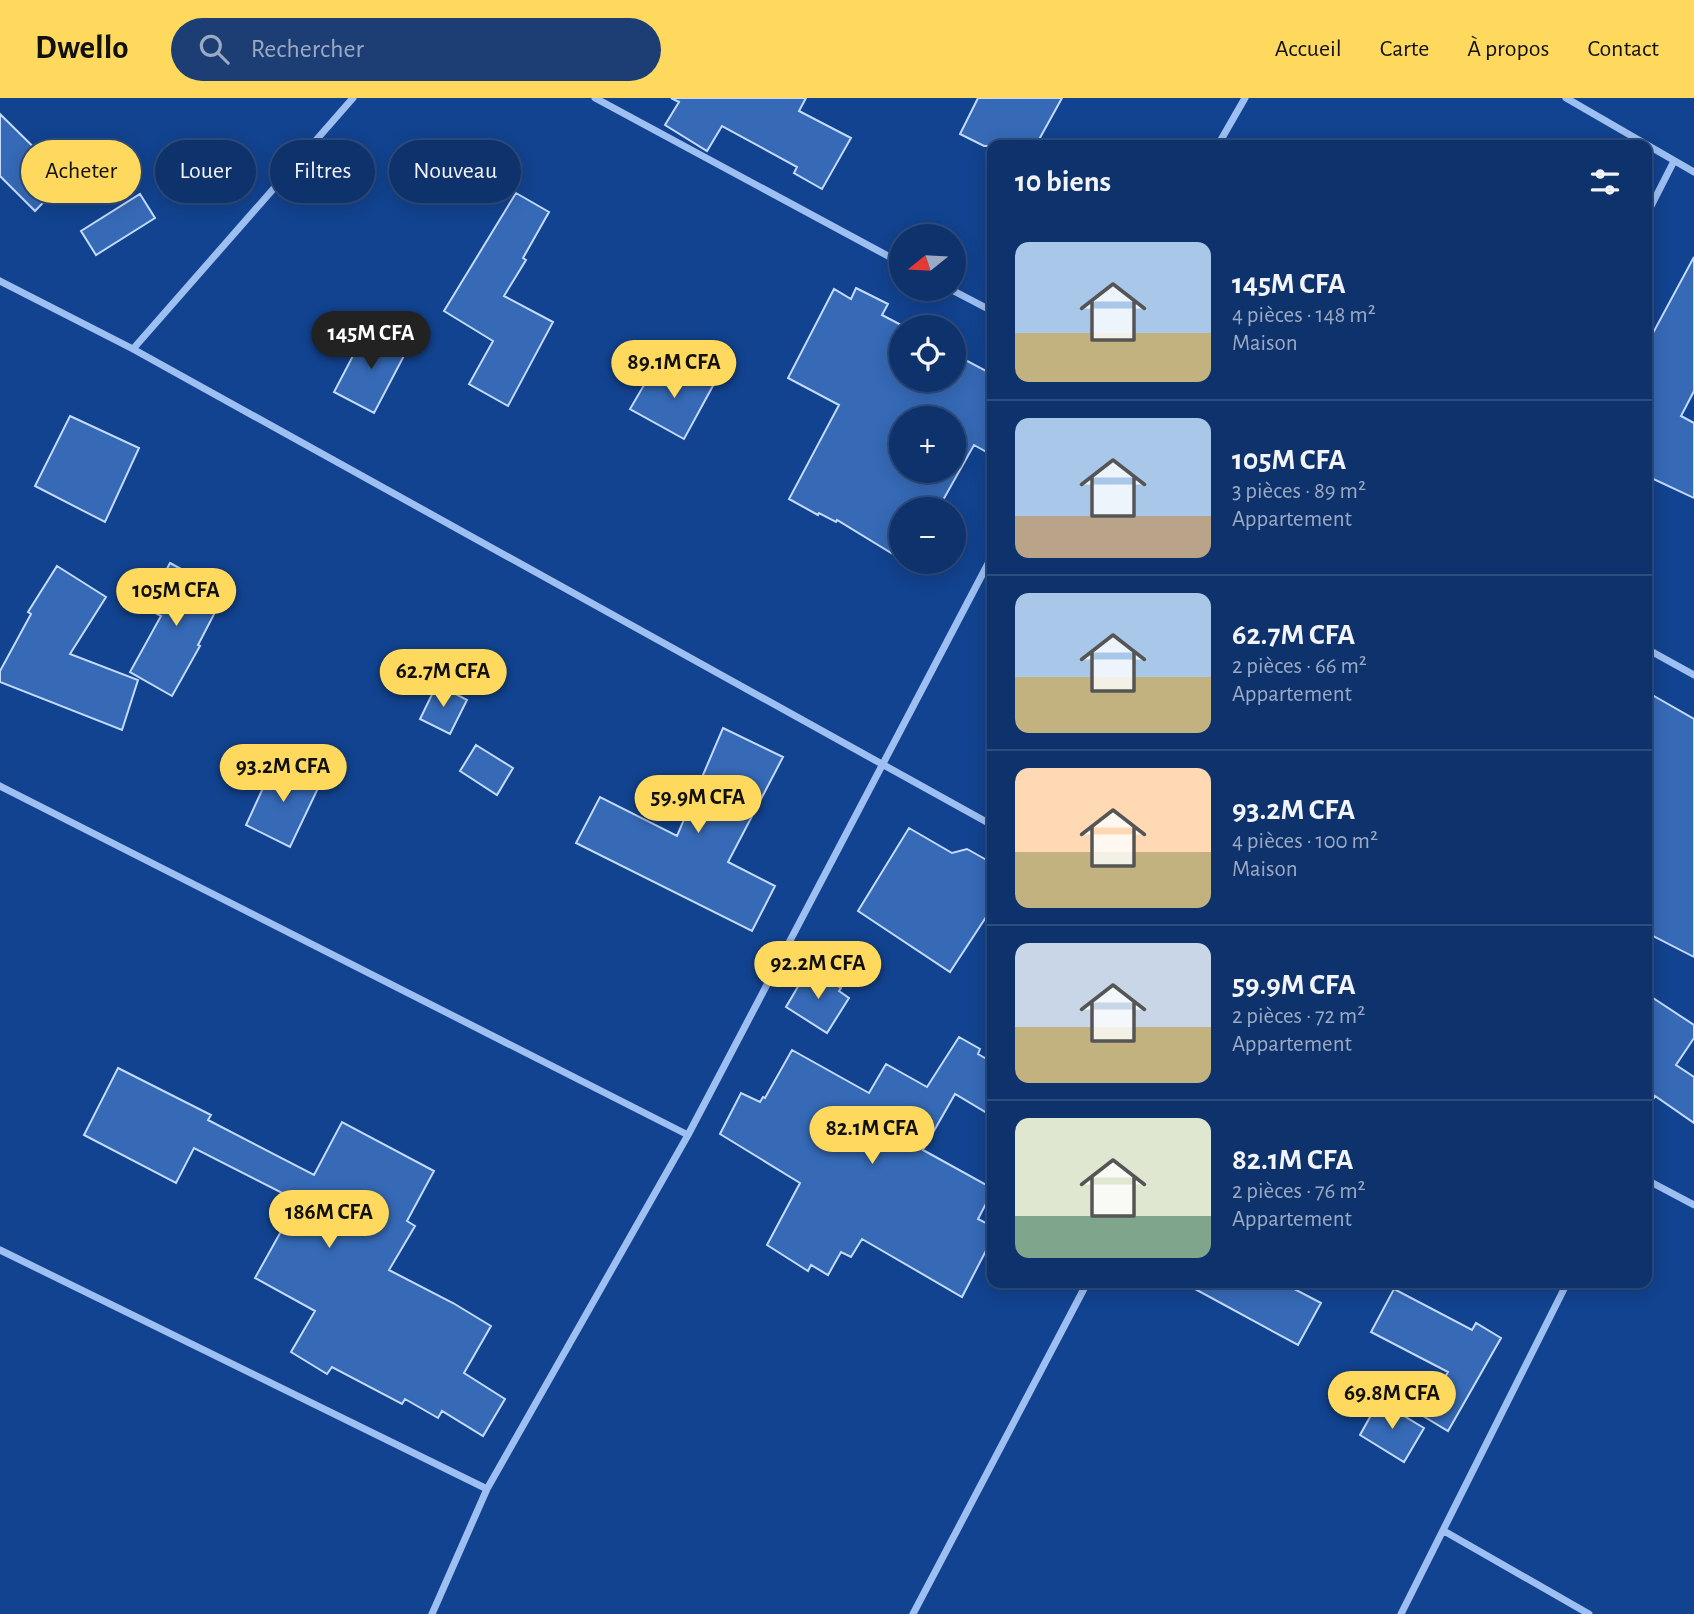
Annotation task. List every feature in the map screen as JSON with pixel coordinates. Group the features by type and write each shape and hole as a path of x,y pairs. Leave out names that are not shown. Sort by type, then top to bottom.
{"street":[{"path":"133,349 353,98"},
{"path":"595,98 889,256"},
{"path":"1221,140 1245,98"},
{"path":"1566,98 1638,140"},
{"path":"1652,148 1694,172"},
{"path":"1652,204 1674,161"},
{"path":"0,281 133,349 987,822"},
{"path":"966,298 987,309"},
{"path":"432,1614 487,1489 688,1135 987,566"},
{"path":"1652,652 1694,675"},
{"path":"0,786 688,1135"},
{"path":"1652,1183 1694,1205"},
{"path":"0,1250 487,1489"},
{"path":"913,1614 1084,1288"},
{"path":"1401,1614 1565,1288"},
{"path":"1444,1531 1589,1614"}],"building":[{"path":"671,98 806,98 799,111 851,138 822,189 794,173 797,167 722,126 707,151 665,125 679,102"},
{"path":"978,98 1062,98 1039,140 987,140 987,146 984,146 960,134"},
{"path":"0,114 26,140 21,140 21,197 0,176"},
{"path":"141,196 155,218 96,255 81,231 126,203 141,203"},
{"path":"521,196 549,212 523,258 526,260 504,296 553,322 508,406 469,384 493,341 444,311 510,203 521,203"},
{"path":"27,203 43,203 35,211"},
{"path":"1694,257 1694,391 1681,416 1694,423 1694,498 1652,478 1652,335"},
{"path":"856,288 888,304 882,315 889,319 889,392 966,392 966,360 987,371 987,452 974,445 966,459 966,406 889,406 889,483 953,483 945,497 889,497 889,552 837,520 836,522 819,513 818,515 789,499 839,405 788,378 834,289 851,299"},
{"path":"367,329 407,350 374,413 334,392"},
{"path":"685,363 715,382 684,439 630,409 651,373 671,384"},
{"path":"70,416 139,448 105,522 35,486"},
{"path":"170,563 225,593 172,696 130,672 161,616 146,608"},
{"path":"57,566 106,597 70,654 138,680 122,730 0,682 0,671 31,614 28,612"},
{"path":"437,684 467,700 450,734 420,719"},
{"path":"1652,695 1694,719 1694,957 1652,936"},
{"path":"723,728 783,757 728,862 775,886 752,931 576,843 600,797 677,836"},
{"path":"476,745 513,768 497,795 460,771"},
{"path":"275,762 320,784 290,847 246,825"},
{"path":"909,828 952,853 967,849 987,860 987,916 950,972 858,911"},
{"path":"809,968 841,988 839,991 849,998 827,1033 786,1007"},
{"path":"1652,997 1694,1025 1694,1038 1676,1065 1694,1077 1694,1123 1655,1096 1652,1101"},
{"path":"959,1037 980,1049 978,1054 987,1059 987,1113 955,1094 923,1150 987,1185 987,1202 978,1219 987,1224 987,1249 962,1297 862,1239 851,1257 841,1252 828,1275 811,1265 808,1271 767,1245 800,1183 720,1134 741,1093 760,1102 765,1098 792,1050 869,1093 886,1064 927,1087"},
{"path":"118,1068 211,1115 208,1120 314,1175 342,1122 434,1171 407,1221 415,1226 389,1270 491,1326 464,1373 505,1399 483,1436 442,1411 438,1418 405,1399 402,1404 332,1367 327,1374 291,1352 315,1311 255,1278 298,1201 194,1148 176,1183 84,1135"},
{"path":"1193,1288 1292,1288 1321,1303 1298,1345"},
{"path":"1394,1289 1472,1330 1476,1323 1501,1338 1448,1431 1423,1416 1448,1372 1371,1332"},
{"path":"1379,1401 1424,1428 1404,1462 1360,1435"}]}
